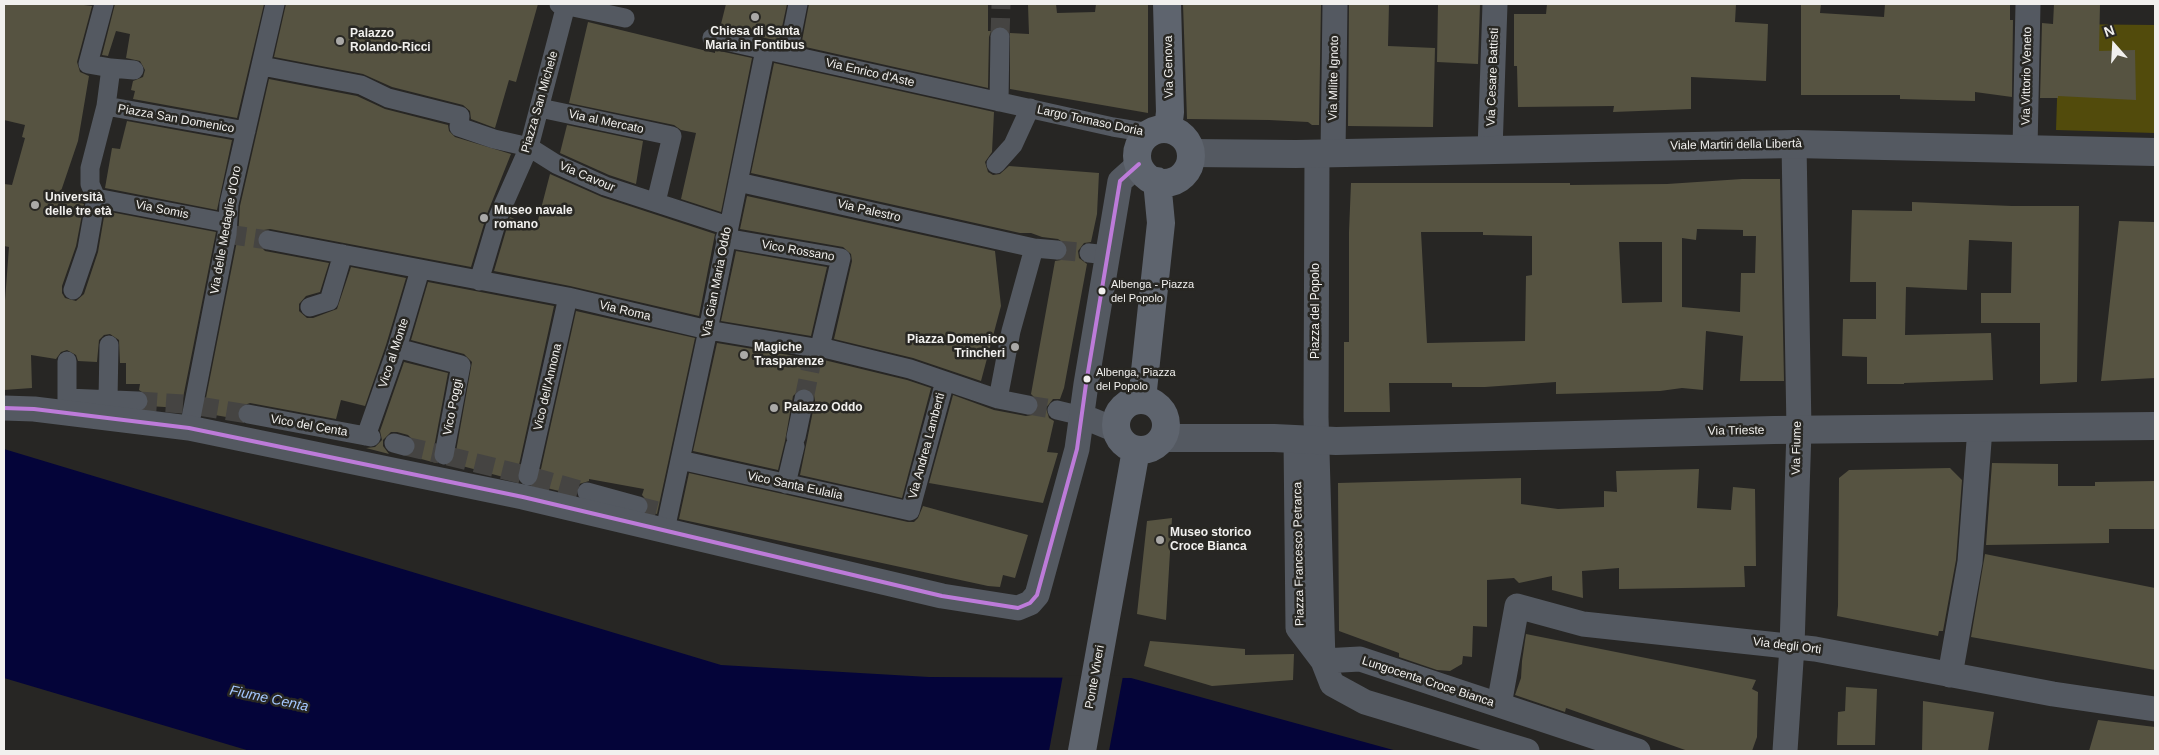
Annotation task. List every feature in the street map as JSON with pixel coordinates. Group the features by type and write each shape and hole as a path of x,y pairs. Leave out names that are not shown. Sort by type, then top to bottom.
{"main road":[{"name":"Via Genova","path":"1159,131 1170,112 1167,4"},
{"path":"1142,399 1161,223 1139,147 1142,141 1159,131 1184,137 1191,153 1190,164 1179,178 1168,182 1148,173"},
{"path":"1142,399 1152,402 1160,408 1166,418 1166,428 1163,438 1157,445 1150,449 1136,450 1122,442 1117,423 1128,403 1142,399"},
{"name":"Ponte Viveri","path":"1082,751 1136,450"}],"street":[{"path":"104,4 88,64 134,70"},
{"name":"Via delle Medaglie d'Oro","path":"191,411 227,234 229,204 275,4"},
{"path":"788,54 798,4"},
{"name":"Via Milite Ignoto","path":"1325,153 1334,4"},
{"name":"Via Cesare Battisti","path":"1490,150 1495,4"},
{"name":"Via Vittorio Veneto","path":"2025,148 2028,4"},
{"name":"Piazza San Michele","path":"480,281 498,217 529,147 540,108 562,5 625,18"},
{"path":"1000,37 1000,102"},
{"name":"Via Enrico d'Aste","path":"712,38 1000,102"},
{"name":"Via Gian Maria Oddo","path":"665,519 680,460 708,330 726,232 765,50"},
{"name":"Via Cavour","path":"262,66 361,85 388,98 463,114 459,126 494,139 529,147 556,164 605,186 656,202 726,232"},
{"name":"Piazza San Domenico","path":"96,198 90,184 90,168 106,106 111,68"},
{"name":"Largo Tomaso Doria","path":"1000,102 1159,131"},
{"name":"Piazza San Domenico","path":"106,106 246,131"},
{"name":"Via al Mercato","path":"540,108 664,132 656,202"},
{"name":"Largo Tomaso Doria","path":"996,164 1012,145 1030,108"},
{"name":"Viale Martiri della Libertà","path":"1325,153 1794,144 2155,152"},
{"name":"Via Fiume","path":"1785,751 1792,646 1798,430 1794,144"},
{"path":"1191,153 1325,153"},
{"name":"Piazza del Popolo","path":"1323,661 1307,439 1325,153"},
{"path":"4,408 191,411 523,496 665,519 942,596 1018,608 1030,604 1037,594 1077,450 1098,254 1120,181 1148,173"},
{"name":"Via Palestro","path":"738,182 1034,248"},
{"path":"73,290 87,249 96,198"},
{"name":"Via Somis","path":"96,198 227,223"},
{"name":"Vico Rossano","path":"726,232 840,258 815,352"},
{"name":"Via Roma","path":"268,240 568,297 708,330 910,369 998,399"},
{"path":"1028,405 998,399 1012,331 1034,248 1057,250"},
{"path":"310,307 329,301 343,254"},
{"name":"Vico al Monte","path":"369,437 420,270"},
{"name":"Vico dell'Annona","path":"527,476 568,297"},
{"path":"108,400 109,345"},
{"name":"Vico Poggi","path":"397,348 461,365 444,455"},
{"path":"67,361 67,401 138,401"},
{"name":"Via Andrea Lamberti","path":"910,511 945,381"},
{"path":"786,484 804,399"},
{"path":"1057,410 1117,423"},
{"name":"Vico del Centa","path":"248,414 369,437"},
{"name":"Via Trieste","path":"1307,439 2155,426"},
{"path":"1950,675 1970,562 1980,428"},
{"path":"1163,438 1307,439"},
{"name":"Vico Santa Eulalia","path":"680,460 910,511"},
{"path":"587,492 638,506"},
{"name":"Via degli Orti","path":"1499,705 1517,606 1583,624 1792,646 1950,675 2155,709"},
{"name":"Lungocenta Croce Bianca","path":"1323,661 1360,659 1638,751"},
{"path":"1323,661 1332,684 1365,702 1527,751"}],"shaded area":[{"path":"2056,24 2155,25 2155,133 2056,130 2059,40"}],"water":[{"name":"Fiume Centa","path":"4,449 721,665 929,677 1131,678 1397,751 250,751 4,678"}],"pier":[{"path":"1063,675 1123,676 1109,751 1049,751"}],"building":[{"path":"4,4 76,4 92,6 77,62 80,72 89,76 78,141 59,197 84,204 76,246 62,286 62,293 65,298 76,301 84,294 98,252 105,211 216,232 181,408 148,406 148,396 139,390 140,384 126,384 126,363 120,363 119,340 110,334 104,335 99,340 97,362 78,361 76,355 67,350 61,352 56,359 31,355 32,388 4,390 4,314 9,247 4,246 4,184 12,185 25,138 22,137 25,125 4,120"},
{"path":"115,4 264,4 237,118 133,99 135,91 131,90 133,81 143,77 145,70 140,61 126,58 130,34 116,31 108,56 102,55"},
{"path":"286,4 538,4 516,82 509,80 495,128 471,119 470,111 463,105 392,87 363,74 274,57"},
{"name":"Chiesa di Santa Maria in Fontibus","path":"726,4 787,4 779,41 720,28"},
{"path":"809,4 988,4 988,31 991,31 989,37 988,88 801,46"},
{"path":"1056,4 1057,13 1095,12 1096,4 1148,4 1148,113 1010,89 1010,33 1029,34 1028,5"},
{"path":"1183,4 1321,4 1319,125 1312,125 1308,122 1269,120 1187,119"},
{"path":"1349,4 1389,4 1388,46 1435,48 1433,127 1348,126"},
{"path":"1438,4 1480,4 1478,64 1437,62"},
{"path":"1547,4 1736,4 1735,22 1768,24 1766,81 1691,77 1691,109 1613,112 1614,106 1518,107 1517,66 1514,66 1514,14 1546,14"},
{"path":"1801,4 1821,4 1820,13 1884,17 1885,4 2010,4 2010,20 2013,20 2012,97 1975,92 1975,101 1900,99 1900,95 1801,95"},
{"path":"2054,4 2100,4 2099,51 2135,50 2136,100 2058,96 2058,98 2040,98 2042,23 2053,24"},
{"path":"588,22 715,53 715,50 752,58 721,212 681,199 696,133 681,130 674,125 569,103"},
{"path":"774,63 994,112 992,152 985,162 988,172 993,175 1000,174 1009,166 1099,173 1097,214 1091,242 1084,243 1078,251 1079,258 1087,264 1064,388 1060,399 1053,399 1046,408 1049,418 1054,421 1047,452 1058,453 1043,503 929,483 953,395 994,410 1026,416 1037,412 1039,402 1031,394 1055,261 1066,257 1067,245 1058,239 1042,237 1031,233 1020,233 751,173"},
{"path":"269,79 357,96 385,109 448,125 449,131 455,137 511,154 487,214 471,267 270,229 259,233 257,243 265,251 329,263 320,292 306,296 299,304 299,311 307,318 313,318 337,309 351,267 406,278 365,406 341,400 336,419 250,403 239,407 237,412 238,419 203,413 238,236 240,206"},
{"path":"127,121 232,140 217,210 105,188 112,148 120,149"},
{"path":"567,125 643,141 636,184 609,175 560,153"},
{"path":"550,174 602,197 715,234 699,316 570,286 494,271 510,217 536,228"},
{"path":"1742,179 1780,179 1784,381 1740,381 1743,336 1706,331 1703,390 1682,388 1660,391 1556,394 1556,382 1485,387 1452,387 1452,383 1389,383 1390,412 1344,412 1344,342 1349,342 1351,183 1667,184","holes":["1697,229 1743,230 1743,236 1756,236 1755,273 1741,273 1740,312 1682,307 1682,238 1696,240","1421,232 1483,232 1483,235 1532,236 1532,275 1526,276 1525,341 1427,343","1619,242 1662,242 1662,302 1622,303"]},
{"path":"747,196 995,251 1001,306 981,381 913,358 834,339 852,261 851,254 843,247 740,229"},
{"path":"1912,202 2012,206 2079,206 2077,382 2040,384 2040,323 1981,323 1981,293 2011,293 2012,242 1969,240 1967,290 1906,287 1905,335 1991,333 1993,380 1867,384 1867,357 1842,356 1843,319 1876,319 1876,282 1850,282 1852,210 1912,211"},
{"path":"2119,221 2155,222 2155,378 2101,381"},
{"path":"736,251 827,267 811,336 721,321"},
{"path":"428,282 554,306 517,474 518,481 451,463 455,457 472,362 464,354 411,340"},
{"path":"576,311 695,338 657,514 647,512 649,503 642,495 644,489 589,479 589,481 579,484 576,495 534,485 539,478"},
{"path":"717,343 820,359 907,380 931,388 902,498 800,475 815,401 814,395 807,388 800,389 793,396 778,470 693,451"},
{"path":"404,362 448,373 433,453 436,463 410,456 416,449 416,443 408,435 397,432 391,432 383,440 383,446 389,454 366,448 375,447 382,440 380,431"},
{"path":"1992,463 2058,464 2058,486 2095,486 2095,482 2155,481 2155,529 2109,529 2109,543 1986,545"},
{"path":"1950,468 1962,480 1956,560 1943,631 1939,631 1938,636 1837,616 1839,478 1849,470"},
{"path":"1699,469 1697,508 1731,510 1733,487 1755,489 1756,566 1744,566 1745,587 1619,589 1619,568 1582,571 1583,598 1552,590 1552,576 1519,583 1514,578 1487,580 1487,627 1473,626 1472,657 1463,656 1462,664 1450,671 1437,670 1399,657 1399,653 1339,631 1338,483 1521,478 1521,504 1558,509 1604,507 1604,491 1617,492 1616,471"},
{"path":"689,473 908,522 914,522 918,518 923,506 1028,535 1015,578 1003,575 1000,587 988,586 679,519"},
{"path":"1172,518 1166,620 1137,614 1147,521"},
{"path":"1985,554 2155,588 2155,670 1971,637"},
{"path":"1526,634 1756,680 1752,689 1758,692 1757,737 1752,751 1688,751 1566,708 1565,712 1515,695 1521,678"},
{"path":"1150,641 1245,649 1245,655 1294,654 1293,680 1212,686 1144,666"},
{"path":"1846,687 1877,689 1875,745 1837,745 1838,712 1845,711"},
{"path":"1923,701 1994,712 1988,751 1922,751"},
{"path":"2098,720 2155,727 2155,751 2089,751"}],"tunnel":[{"path":"1000,37 1001,4"},
{"path":"227,234 268,240"},
{"path":"1057,250 1089,253"},
{"path":"804,399 812,360"},
{"path":"138,401 183,404"},
{"path":"1028,405 1057,410"},
{"path":"199,406 248,414"},
{"path":"405,446 440,454"},
{"path":"448,456 521,474"},
{"path":"533,477 587,492"},
{"path":"638,506 662,512"}],"transit line":[{"path":"4,408 34,409 189,428 523,497 942,596 1018,608 1030,603 1037,595 1077,449 1120,181 1139,164"}],"place":[{"name":"Chiesa di Santa Maria in Fontibus","path":"755,17"},
{"name":"Palazzo Rolando-Ricci","path":"340,41"},
{"name":"Università delle tre età","path":"35,205"},
{"name":"Museo navale romano","path":"484,218"},
{"name":"Albenga - Piazza del Popolo","path":"1102,291"},
{"name":"Piazza Domenico Trincheri","path":"1015,347"},
{"name":"Magiche Trasparenze","path":"744,355"},
{"name":"Albenga, Piazza del Popolo","path":"1087,379"},
{"name":"Palazzo Oddo","path":"774,408"},
{"name":"Museo storico Croce Bianca","path":"1160,540"}]}
